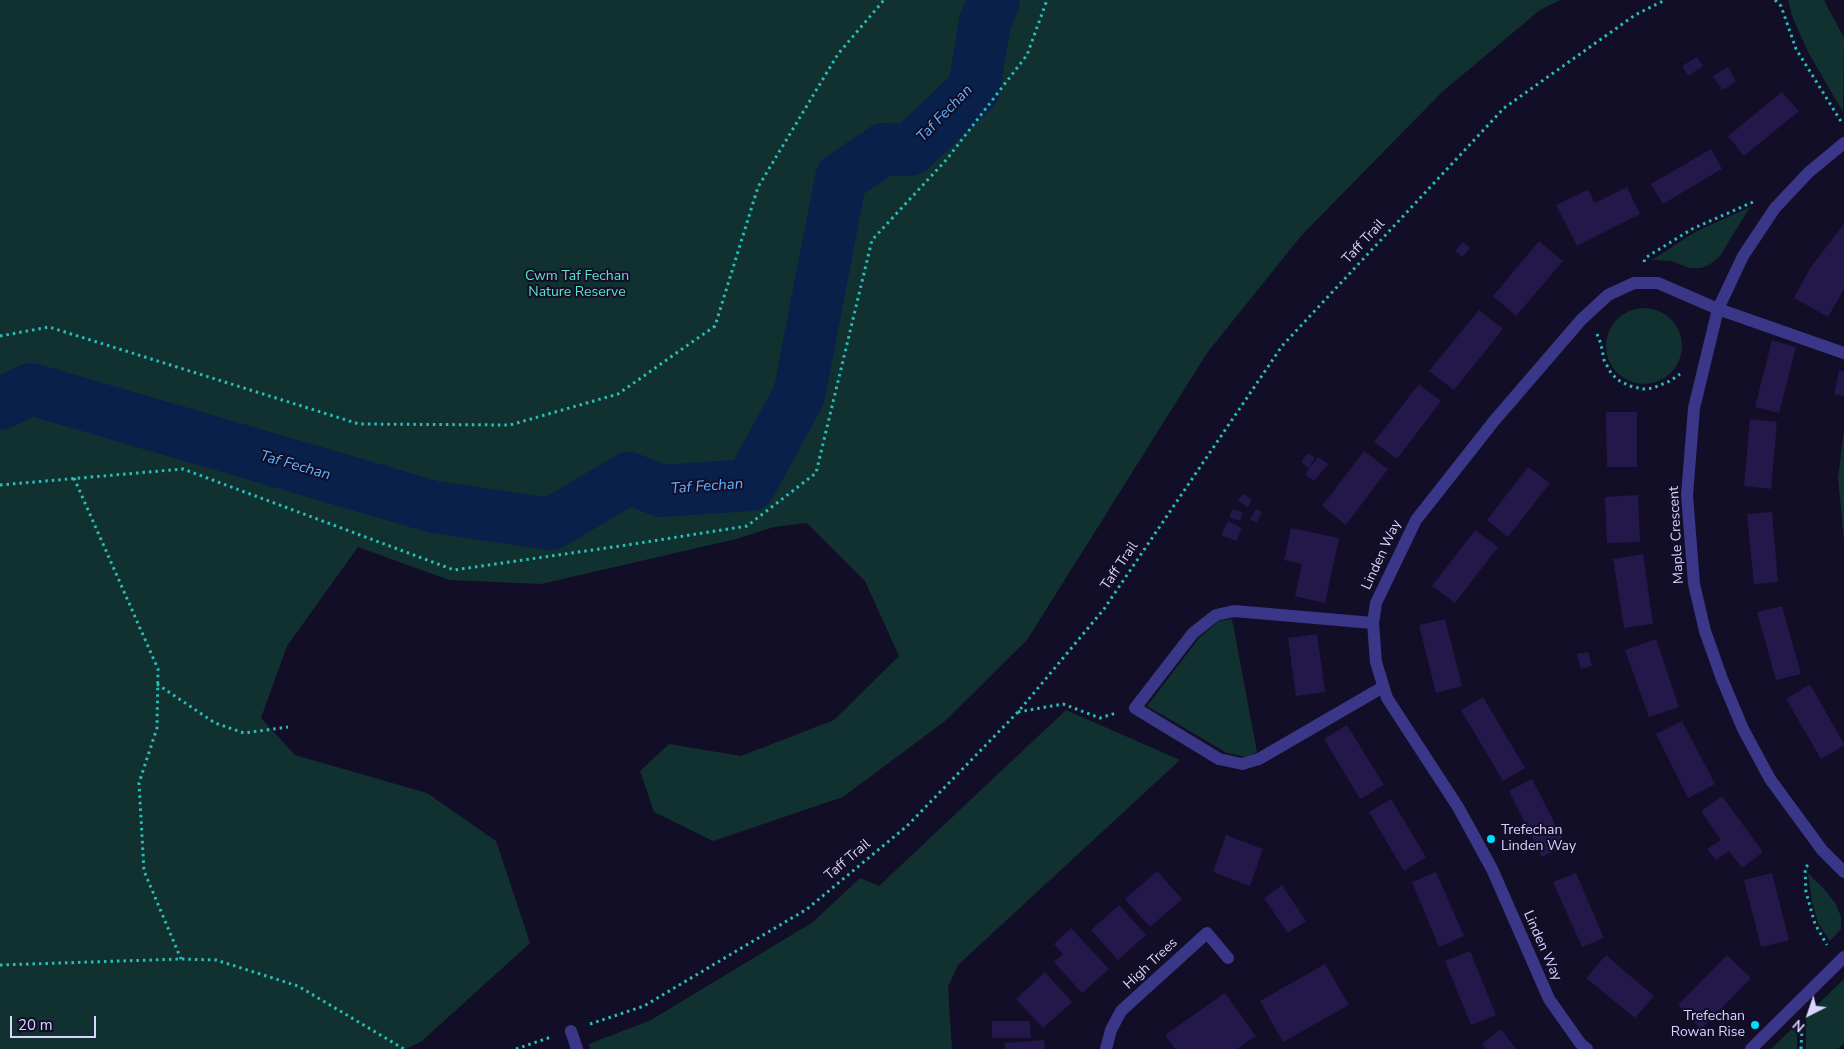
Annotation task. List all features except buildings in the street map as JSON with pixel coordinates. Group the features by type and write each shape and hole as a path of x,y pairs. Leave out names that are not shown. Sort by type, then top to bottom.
{"street":[{"name":"Maple Crescent","path":"1844,143 1809,172 1775,208 1743,256 1718,309 1694,408 1687,495 1694,584 1706,631 1722,679 1744,729 1770,780 1822,850 1844,872"},
{"name":"Linden Way","path":"1587,1049 1580,1043 1549,999 1492,868 1458,807 1387,698 1376,662 1373,623 1376,603 1416,520 1494,421 1581,320 1608,295 1634,283 1658,283 1718,309 1844,353"},
{"path":"1373,623 1234,611 1216,615 1193,633 1135,708 1219,759 1242,764 1259,759 1383,687"},
{"name":"High Trees","path":"1106,1049 1110,1030 1121,1011 1207,933 1228,958"},
{"path":"1751,1049 1843,959"},
{"path":"571,1030 577,1049"}],"path":[{"path":"0,336 49,328 359,424 510,425 618,394 715,326 758,187 838,54 884,0"},
{"path":"0,484 183,469 454,570 747,526 816,474 872,240 947,159 1027,55 1047,0"},
{"name":"Taff Trail","path":"516,1049 644,1006 807,909 907,826 1018,712 1104,609 1282,346 1504,108 1634,15 1665,0"},
{"path":"1774,0 1781,6 1796,48 1844,125"},
{"path":"1634,283 1645,258 1692,230 1752,201 1775,208"},
{"path":"1597,335 1604,360 1611,373 1618,380 1630,386 1643,390 1653,388 1670,381 1682,372"},
{"path":"74,478 158,670 157,728 139,783 144,871 181,959"},
{"path":"156,684 215,723 244,734 288,727"},
{"path":"1018,712 1063,704 1100,718 1135,708"},
{"path":"1822,850 1804,868 1806,892 1814,924 1826,945 1843,959"},
{"path":"0,965 181,959 216,960 298,986 404,1049"},
{"path":"1801,1049 1802,1019"}],"green space":[{"name":"Cwm Taf Fechan Nature Reserve","path":"0,0 1560,0 1540,10 1442,92 1301,236 1207,353 1027,640 945,721 843,797 713,841 654,812 640,771 669,744 741,756 834,720 899,656 865,581 807,523 774,527 736,539 541,584 449,580 358,547 287,646 261,718 295,755 427,793 496,841 530,943 422,1041 406,1049 0,1049"},
{"path":"1788,0 1824,0 1844,38 1843,112 1808,52 1792,16"},
{"path":"1750,207 1720,256 1709,265 1701,268 1690,268 1671,261 1652,260 1695,232"},
{"path":"1644,308 1658,311 1671,319 1679,332 1682,346 1679,360 1671,373 1658,381 1644,384 1630,381 1617,373 1609,360 1606,346 1609,332 1617,319 1630,311"},
{"path":"1844,430 1844,540 1838,478"},
{"path":"1232,619 1257,752 1246,757 1227,753 1147,706 1199,638 1219,621"},
{"path":"1066,710 1180,760 958,965 948,987 952,1049 590,1049 589,1044 651,1020 813,922 860,878 879,886"},
{"path":"1808,873 1836,904 1841,917 1841,929 1830,941 1818,923 1812,902"},
{"path":"1844,979 1844,1043 1838,1049 1806,1049 1806,1016"},
{"path":"1797,1024 1797,1049 1771,1049"}],"waterway":[{"name":"Taf Fechan","path":"0,404 31,389 434,507 551,524 629,478 661,491 750,485 799,395 841,178 884,149 910,150 974,89 985,22 994,0"}],"place":[{"name":"Trefechan Linden Way","path":"1491,839"},
{"name":"Trefechan Rowan Rise","path":"1755,1025"}]}
